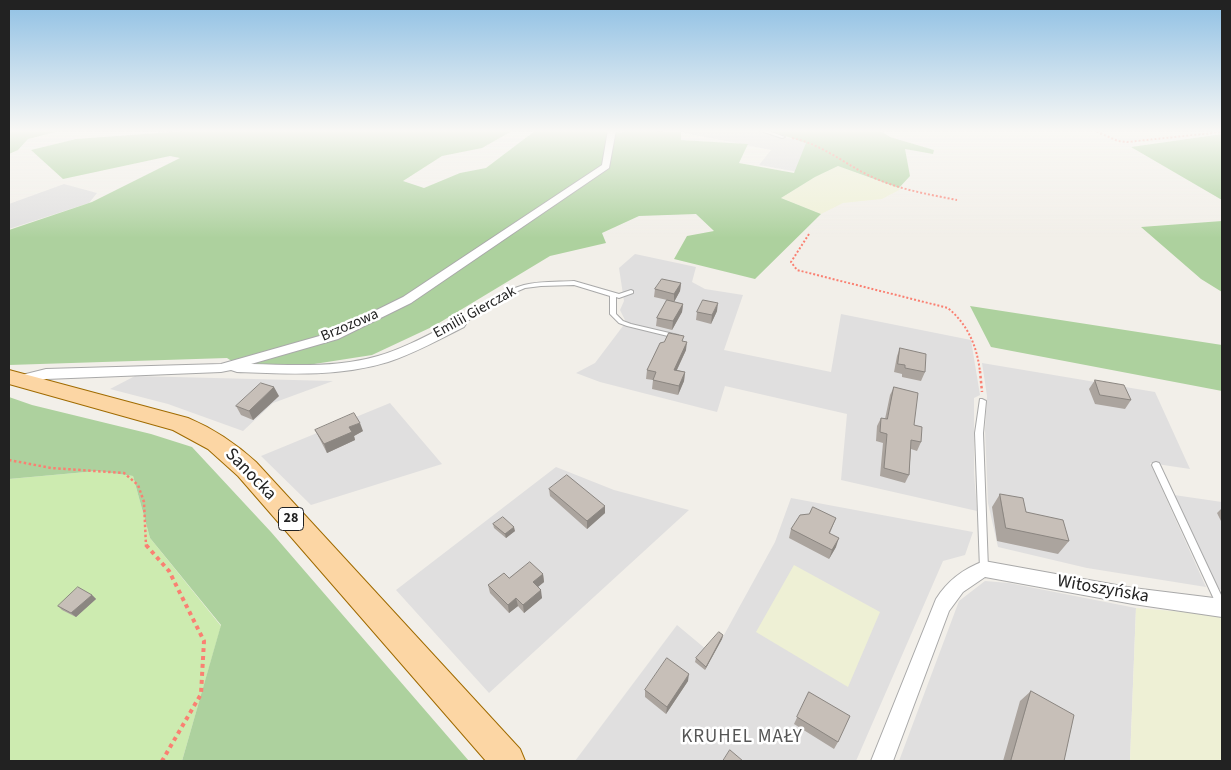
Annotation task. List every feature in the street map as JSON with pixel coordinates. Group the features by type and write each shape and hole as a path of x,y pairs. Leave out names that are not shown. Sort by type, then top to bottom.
{"main road":[{"name":"Sanocka","path":"14,379 180,424 201,432 220,444 247,469 508,761"}],"street":[{"name":"Brzozowa","path":"14,379 46,374 221,368 334,336 407,300 606,166"},
{"name":"Emilii Gierczak","path":"221,368 324,370 372,362 405,350 460,324"},
{"name":"Witoszyńska","path":"984,569 1133,596 1222,607"},
{"path":"882,761 947,595 960,582 984,569"}],"lane":[{"name":"Emilii Gierczak","path":"460,324 496,299 524,287 541,284 574,283 613,295"},
{"path":"631,292 619,296 613,295 613,314 621,322 679,337"},
{"path":"982,401 979,433 984,569"},
{"path":"1156,465 1222,607"}],"path":[{"path":"853,166 866,175 903,189 957,200"},
{"path":"809,234 791,262 798,270 948,308 960,316 977,348 982,376 982,401"},
{"path":"9,460 51,468 124,474 138,485 144,502 146,547 169,571 204,641 201,694 162,761"}],"shaded area":[{"path":"764,166 809,166 809,174"},
{"path":"64,184 97,193 89,203 9,229 9,204"},
{"path":"635,254 696,267 692,282 705,289 743,295 724,350 831,372 841,314 971,340 980,395 974,398 974,473 977,511 841,480 847,414 725,386 717,412 600,382 576,373 595,363 626,322 620,310 624,301 619,268"},
{"path":"982,363 1155,392 1190,469 1150,463 1206,587 1087,568 998,547 988,503 985,430 987,396"},
{"path":"135,376 333,381 273,403 243,431 168,404 110,389"},
{"path":"390,403 442,464 311,505 261,456"},
{"path":"556,467 614,490 689,510 489,693 396,590"},
{"path":"1174,495 1222,502 1222,590 1218,589"},
{"path":"791,498 973,532 965,555 943,561 856,761 575,761 677,625 713,655 775,542"},
{"path":"985,581 1009,583 1136,608 1130,761 899,761 959,601"}],"green space":[{"path":"49,166 124,166 63,179"},
{"path":"164,166 427,166 403,181 424,188 460,173 489,166 755,166 794,173 797,166 908,166 910,176 899,188 838,166 815,177 781,198 821,214 755,279 674,259 687,236 714,231 696,214 639,216 602,233 606,243 550,256 434,326 372,355 295,367 239,366 227,358 9,365 9,230 92,202"},
{"path":"838,166 901,189 882,199 843,203 821,214 781,198 815,177"},
{"path":"1164,166 1222,166 1222,200"},
{"path":"1222,221 1222,292 1201,279 1141,227"},
{"path":"970,306 1222,345 1222,391 991,347"},
{"path":"9,397 32,405 151,434 192,447 271,532 469,761 182,761 221,625 150,538 133,476 97,471 9,479"},
{"path":"97,471 133,476 150,538 221,626 182,761 9,761 9,479"},
{"path":"794,565 880,612 848,687 756,632"},
{"path":"1136,608 1222,615 1222,761 1130,761"}],"building":[{"path":"662,279 681,283 674,294 655,289"},
{"path":"667,300 683,304 673,321 657,318"},
{"path":"703,300 718,303 712,315 697,312"},
{"path":"669,333 684,336 682,341 687,342 674,370 685,372 679,386 653,380 656,372 647,370 660,343 664,342"},
{"path":"900,348 926,354 925,372 905,368 905,365 898,364"},
{"path":"1095,380 1124,385 1131,400 1100,395"},
{"path":"261,383 274,387 249,411 236,406"},
{"path":"894,387 918,393 914,425 922,427 921,442 911,440 909,475 884,468 887,434 880,432 881,418 887,419"},
{"path":"354,413 360,423 349,427 352,432 324,444 315,430"},
{"path":"567,475 605,506 587,521 549,489"},
{"path":"1000,494 1023,498 1026,512 1063,520 1069,541 1006,528"},
{"path":"813,507 836,518 829,533 839,538 832,550 791,529 800,515 809,514"},
{"path":"503,517 514,527 505,534 493,524"},
{"path":"530,562 543,574 533,582 541,590 523,605 516,598 508,605 488,585 504,573 509,578"},
{"path":"78,587 92,595 71,613 58,606"},
{"path":"719,632 723,635 706,667 696,658"},
{"path":"667,658 689,674 667,707 645,690"},
{"path":"1031,691 1074,715 1064,761 1011,761"},
{"path":"809,692 850,716 838,742 797,717"},
{"path":"730,750 743,761 723,761"}],"district":[{"name":"KRUHEL MAŁY","path":"742,738"}]}
